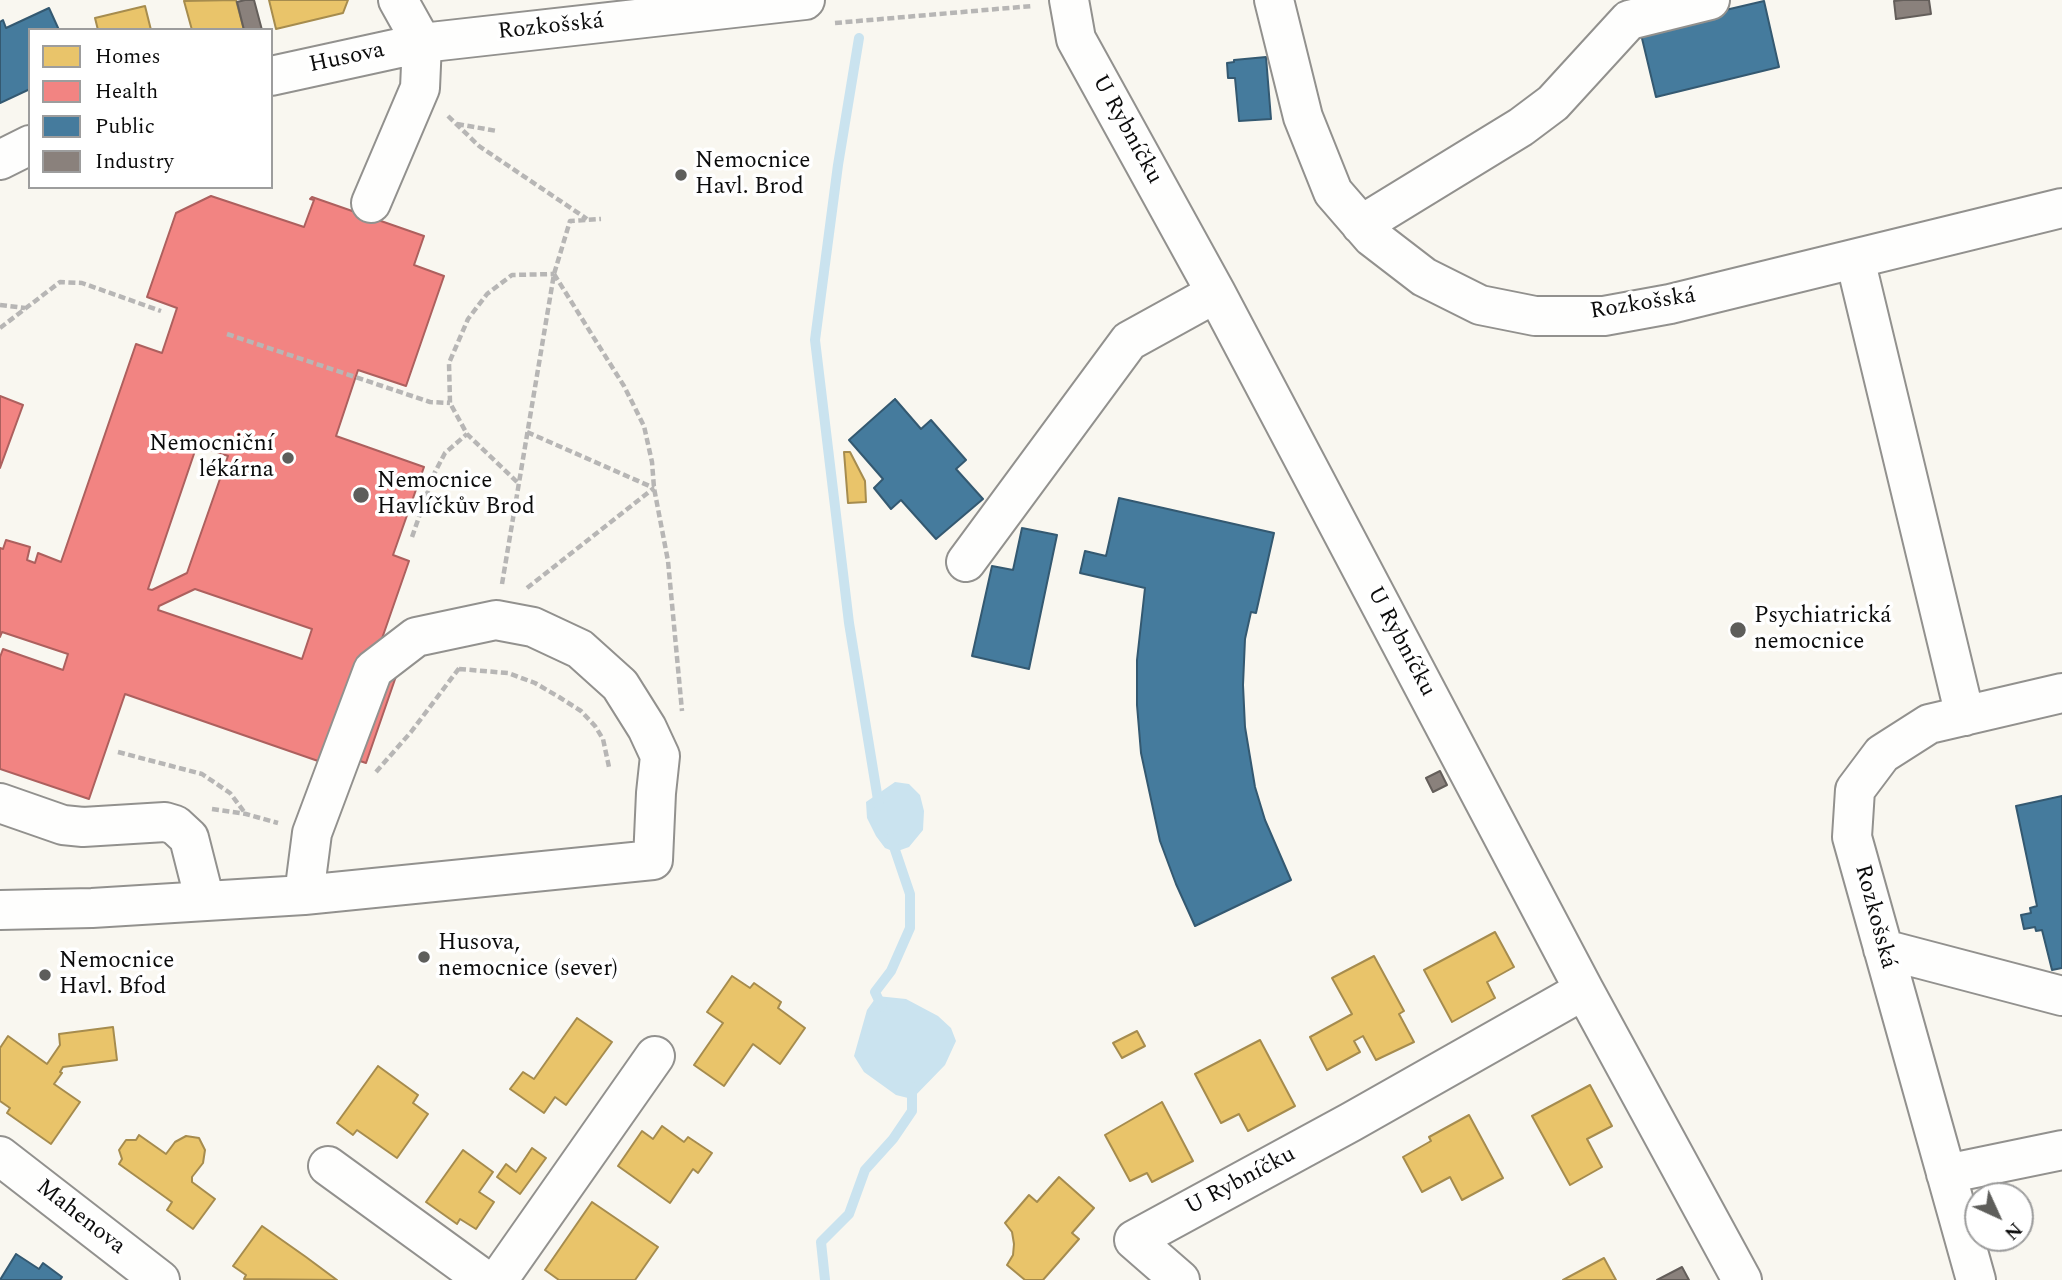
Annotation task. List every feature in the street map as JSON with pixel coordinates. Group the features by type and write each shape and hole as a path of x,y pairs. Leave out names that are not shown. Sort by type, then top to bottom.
{"street":[{"path":"371,203 420,88 422,43 398,0"},
{"name":"Rozkošská","path":"422,43 805,0"},
{"name":"Rozkošská","path":"1274,0 1303,117 1333,192 1372,237 1424,277 1480,305 1535,316 1604,316 1670,304 2062,208"},
{"path":"1362,225 1521,127 1553,103 1629,20 1710,0"},
{"name":"U Rybníčku","path":"1070,1 1076,39 1216,293 1584,990 1742,1280"},
{"name":"Husova","path":"273,76 422,43"},
{"path":"0,160 28,146"},
{"path":"1855,259 1965,716"},
{"path":"965,562 1129,341 1216,293"},
{"path":"0,910 92,908 304,895 653,860 660,756 647,728 620,685 580,649 533,627 496,620 416,637 373,670 312,833 304,895"},
{"name":"Rozkošská","path":"1976,1280 1852,837 1855,790 1882,754 1929,724 2062,693"},
{"path":"0,803 62,825 83,827 164,822 175,825 188,838 205,901"},
{"path":"1883,949 2062,996"},
{"name":"U Rybníčku","path":"1180,1280 1133,1240 1351,1122 1584,990"},
{"path":"498,1280 654,1056"},
{"path":"1946,1174 2062,1150"},
{"name":"Mahenova","path":"0,1156 160,1280"},
{"path":"328,1166 485,1280"}],"path":[{"path":"834,23 1070,1"},
{"path":"498,131 456,124 479,146 588,220"},
{"path":"496,620 554,274 570,221 601,219"},
{"path":"518,482 467,434 450,403 449,363 468,319 486,294 512,275 554,274"},
{"path":"554,274 624,386 644,426 668,561 682,712"},
{"path":"0,328 60,282 82,283 161,311"},
{"path":"0,305 26,308"},
{"path":"226,334 430,402 450,403"},
{"path":"527,432 654,488"},
{"path":"412,537 434,474 445,453 467,434"},
{"path":"496,620 521,593 654,488"},
{"path":"376,772 411,732 458,669 508,673 559,696 581,711 595,726 603,739 608,766"},
{"path":"118,752 202,774 230,793 246,814"}],"water":[{"path":"895,782 909,784 920,795 924,811 923,830 909,847 895,852 885,848 876,836 867,818 866,802"},
{"path":"877,996 906,999 938,1016 951,1028 956,1041 945,1065 912,1099 896,1095 864,1072 854,1056 867,1010"}],"building: Homes":[{"path":"236,0 243,28 191,28 184,1"},
{"path":"269,0 348,0 343,13 276,29"},
{"path":"145,6 150,28 98,28 95,18"},
{"path":"844,452 850,452 865,481 866,502 848,503"},
{"path":"1495,932 1514,967 1487,982 1495,998 1452,1022 1424,970"},
{"path":"1374,956 1404,1011 1399,1014 1414,1042 1376,1060 1363,1036 1354,1041 1360,1052 1327,1070 1310,1037 1352,1014 1332,978"},
{"path":"732,976 750,988 754,983 781,1002 778,1008 805,1028 780,1064 753,1044 724,1086 694,1065 723,1023 707,1012"},
{"path":"577,1018 612,1042 566,1105 555,1097 544,1113 510,1089 523,1072 534,1079"},
{"path":"113,1027 117,1060 63,1067 60,1072 62,1073 54,1084 80,1102 51,1144 7,1113 10,1108 0,1101 0,1048 8,1036 47,1064 60,1045 59,1034"},
{"path":"1137,1031 1145,1046 1122,1058 1113,1043"},
{"path":"1260,1040 1295,1106 1248,1131 1239,1114 1221,1123 1195,1074"},
{"path":"378,1066 418,1095 413,1103 428,1114 397,1158 357,1130 353,1135 337,1123"},
{"path":"1590,1085 1612,1126 1587,1139 1602,1167 1570,1185 1532,1116"},
{"path":"1162,1102 1193,1161 1152,1182 1147,1173 1130,1181 1105,1135"},
{"path":"1469,1115 1503,1178 1462,1200 1450,1177 1422,1192 1403,1157 1431,1141 1429,1137"},
{"path":"662,1126 684,1142 688,1137 712,1153 698,1173 693,1169 670,1203 618,1166 642,1131 653,1139"},
{"path":"139,1135 166,1154 175,1142 186,1136 199,1138 205,1150 203,1163 192,1177 192,1182 215,1199 193,1229 167,1210 172,1202 119,1164 122,1159 119,1150 126,1140 136,1140"},
{"path":"532,1148 546,1158 520,1194 497,1177 506,1164 516,1172"},
{"path":"463,1150 493,1172 479,1192 494,1202 476,1229 460,1219 457,1224 426,1202"},
{"path":"1059,1177 1094,1208 1072,1233 1079,1239 1043,1280 1025,1280 1007,1265 1013,1255 1014,1244 1012,1232 1005,1223 1029,1195 1037,1202"},
{"path":"592,1202 658,1247 635,1280 559,1280 545,1270"},
{"path":"262,1226 337,1280 244,1279 246,1275 233,1266"},
{"path":"1604,1258 1616,1280 1563,1280"}],"building: Health":[{"path":"211,196 304,227 314,200 310,199 312,197 424,236 414,265 444,276 406,386 358,370 336,436 424,467 393,555 409,561 378,650 402,659 366,763 348,757 344,770 125,694 89,799 0,769 0,657 3,649 63,670 68,654 2,632 0,637 0,548 3,549 6,540 30,547 27,560 35,563 38,553 61,562 136,344 162,353 177,308 147,297 176,213","holes":["197,445 228,456 187,573 152,590 148,589","195,589 312,629 302,659 158,610 159,606"]},
{"path":"0,396 23,405 0,468"}],"building: Public":[{"path":"1764,1 1779,67 1656,97 1640,30"},
{"path":"49,8 58,28 28,28 28,90 0,103 0,22 3,20 6,28"},
{"path":"1266,57 1271,119 1239,121 1235,78 1228,78 1227,63"},
{"path":"895,399 921,429 931,420 966,460 956,469 983,499 936,539 901,500 891,509 874,488 883,479 849,440"},
{"path":"1119,498 1274,533 1256,613 1251,612 1245,639 1245,727 1255,787 1265,820 1291,880 1195,926 1160,841 1141,753 1137,660 1145,588 1080,573 1085,551 1106,556"},
{"path":"1022,528 1057,535 1029,669 972,656 992,566 1013,570"},
{"path":"2062,796 2062,968 2052,970 2042,930 2036,931 2035,927 2024,929 2021,915 2031,913 2030,908 2037,906 2016,806"},
{"path":"16,1254 39,1269 43,1263 62,1277 60,1280 0,1280"}],"building: Industry":[{"path":"254,0 261,28 244,28 237,2"},
{"path":"1929,0 1931,14 1896,19 1894,1"},
{"path":"1440,771 1447,785 1433,792 1426,778"},
{"path":"1682,1267 1689,1280 1657,1280"}],"waterway":[{"path":"859,38 838,165 815,340 849,623 879,806"},
{"path":"882,1007 875,992 891,971 910,928 910,894 891,838"},
{"path":"825,1280 821,1242 849,1214 865,1170 893,1139 912,1111 912,1087"}],"place":[{"name":"Nemocnice Havl. Brod","path":"681,175"},
{"name":"Nemocniční lékárna","path":"288,458"},
{"name":"Nemocnice Havlíčkův Brod","path":"361,495"},
{"name":"Psychiatrická nemocnice","path":"1738,630"},
{"name":"Husova, nemocnice (sever)","path":"424,957"},
{"name":"Nemocnice Havl. Bfod","path":"45,975"}]}
